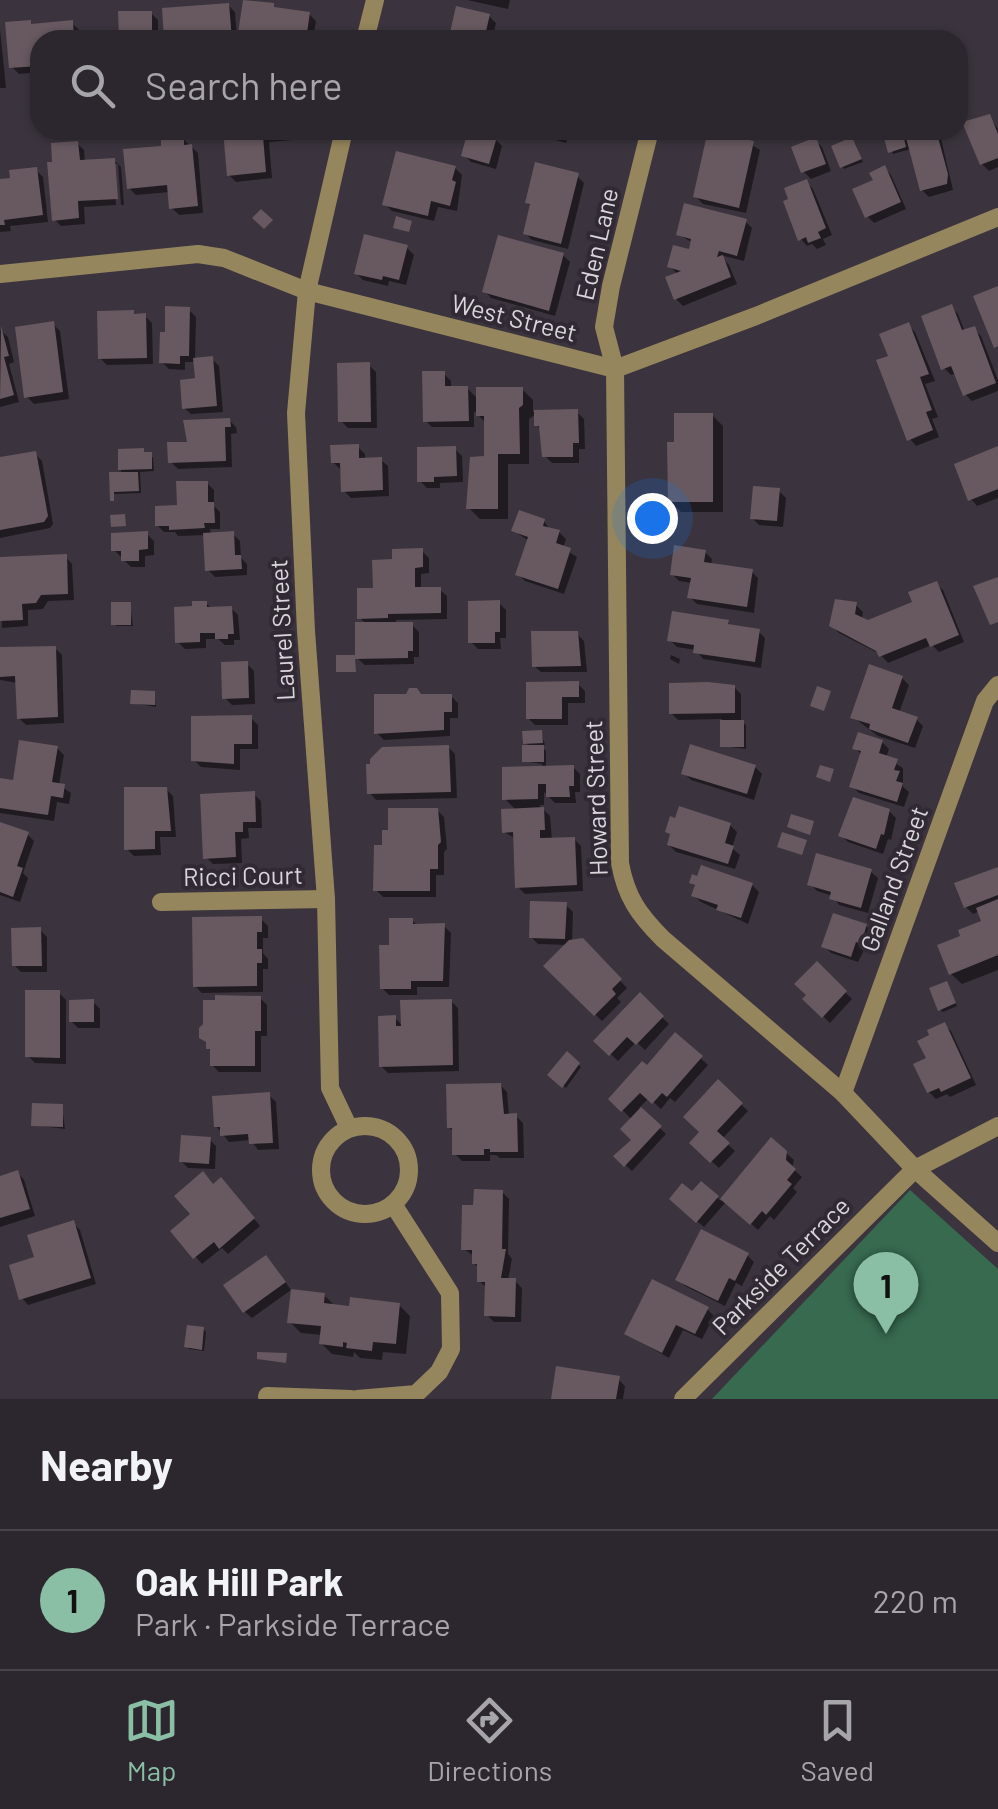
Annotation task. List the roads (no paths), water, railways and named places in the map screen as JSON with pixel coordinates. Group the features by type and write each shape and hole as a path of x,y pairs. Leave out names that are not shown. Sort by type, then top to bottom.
{"street":[{"path":"367,30 374,0"},
{"name":"Laurel Street","path":"342,140 307,291 296,414 306,632 326,899 330,1088 349,1128"},
{"name":"Eden Lane","path":"615,369 604,327 610,286 647,140"},
{"path":"615,369 998,217"},
{"name":"West Street","path":"0,274 198,254 224,258 307,291 615,369"},
{"name":"Howard Street","path":"615,369 620,863 625,889 638,914 663,938 843,1093 915,1169 998,1242"},
{"name":"Galland Street","path":"843,1093 985,701 998,684"},
{"name":"Ricci Court","path":"161,902 326,899"},
{"name":"Parkside Terrace","path":"683,1399 915,1169 998,1126"},
{"path":"376,1127 389,1132 406,1154 408,1180 393,1204 380,1212 350,1212 326,1192 321,1162 326,1148 349,1128 376,1127"},
{"path":"267,1396 354,1399 416,1394 439,1372 451,1349 450,1293 393,1204"}],"place":[{"name":"Oak Hill Park","path":"886,1334"}]}
